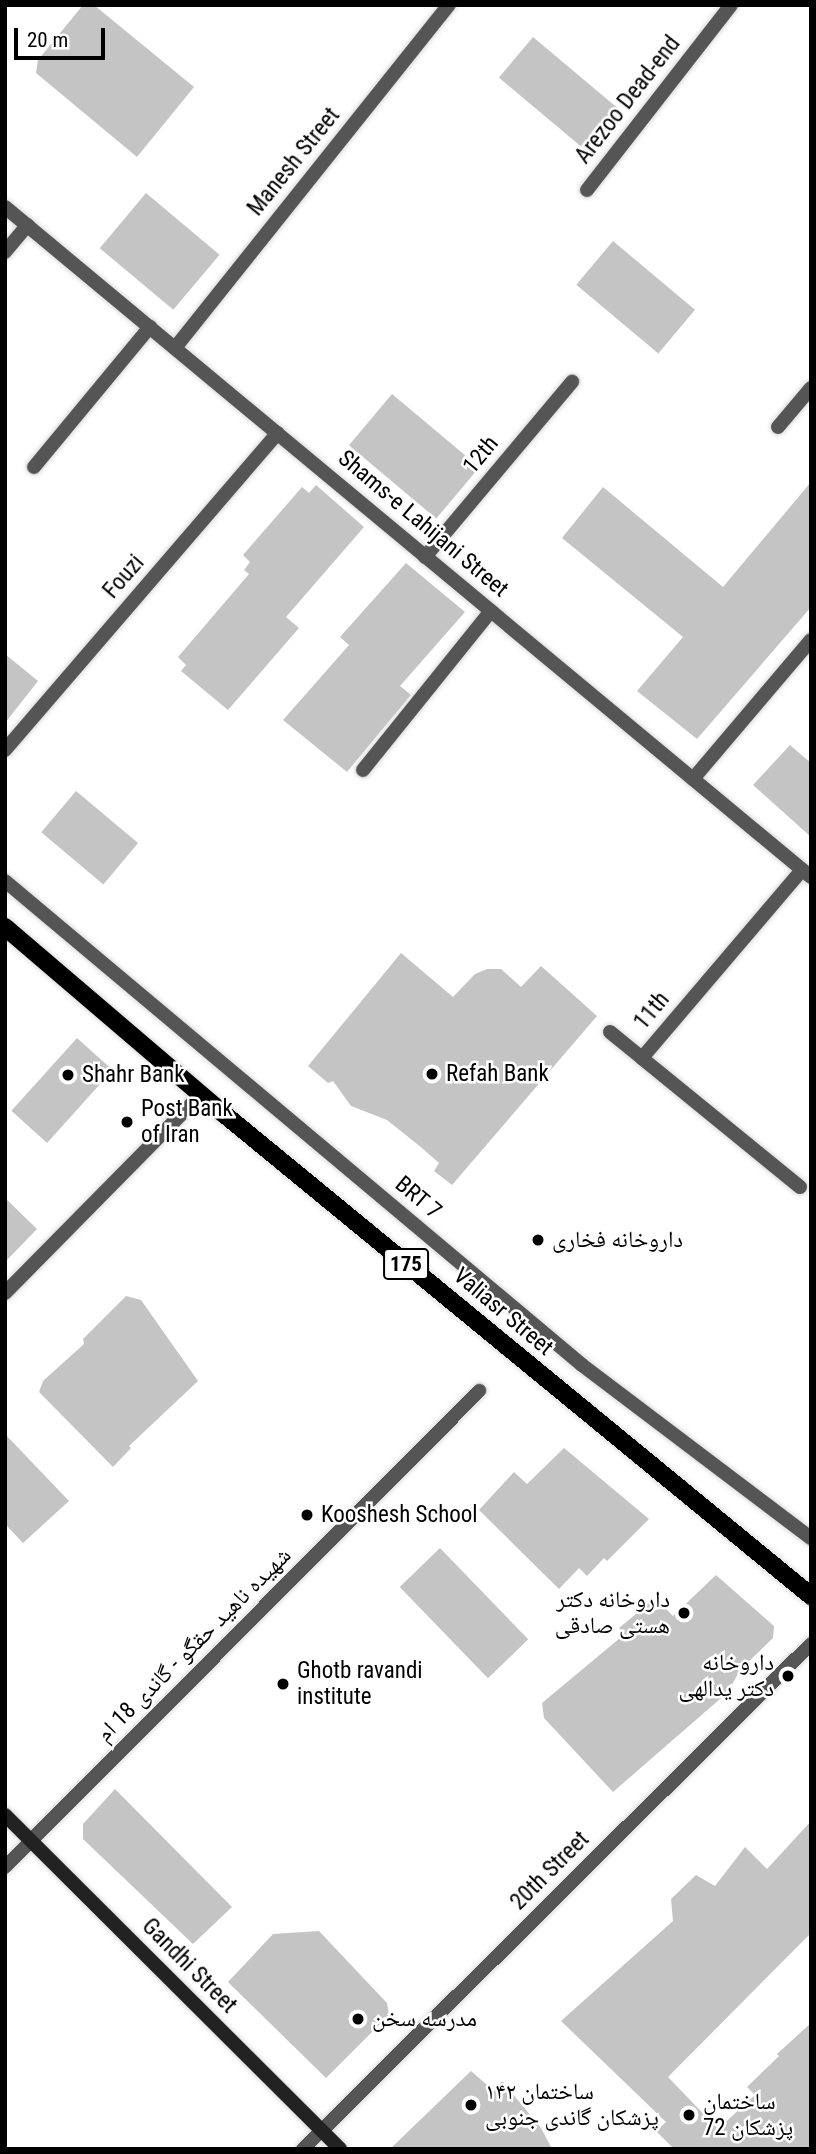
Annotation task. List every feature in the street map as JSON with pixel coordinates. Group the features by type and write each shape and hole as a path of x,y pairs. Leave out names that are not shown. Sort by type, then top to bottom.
{"main road":[{"name":"Valiasr Street","path":"5,927 201,1094 811,1596"},
{"name":"Gandhi Street","path":"5,1815 340,2149"}],"street":[{"name":"Manesh Street","path":"174,348 449,5"},
{"name":"Arezoo Dead-end","path":"587,190 731,5"},
{"name":"Shams-e Lahijani Street","path":"5,207 807,873"},
{"path":"5,252 28,225"},
{"path":"34,467 150,327"},
{"name":"12th","path":"425,556 572,382"},
{"path":"778,427 811,388"},
{"name":"Fouzi","path":"5,750 278,433"},
{"path":"363,770 491,611"},
{"path":"693,779 811,640"},
{"name":"11th","path":"800,1187 642,1058 807,873"},
{"name":"BRT 7","path":"5,881 582,1364 811,1538"},
{"path":"610,1032 642,1058"},
{"path":"5,1293 201,1094"},
{"name":"شهیده ناهید حقگو - گاندی 18 ام","path":"5,1867 479,1391"},
{"name":"20th Street","path":"303,2149 811,1644"}],"building":[{"path":"83,5 94,5 194,87 137,157 36,73 38,60"},
{"path":"533,37 621,111 587,152 499,78"},
{"path":"146,193 220,255 173,310 100,248"},
{"path":"613,241 695,310 658,353 576,285"},
{"path":"392,394 479,467 436,519 349,445"},
{"path":"811,482 811,607 697,739 637,691 683,637 562,538 603,487 723,587"},
{"path":"316,485 364,527 286,617 299,628 228,710 181,671 186,665 178,657 249,574 244,570 250,562 243,555 302,487 309,493"},
{"path":"406,563 465,612 400,686 411,695 347,772 283,720 349,645 340,637"},
{"path":"5,654 38,681 5,723"},
{"path":"790,745 811,763 811,837 753,785"},
{"path":"76,791 138,843 103,884 41,832"},
{"name":"Refah Bank","path":"401,953 453,997 475,974 487,969 501,969 521,987 541,966 597,1016 452,1185 434,1171 439,1163 422,1148 387,1120 351,1106 333,1081 328,1083 308,1066"},
{"path":"77,1038 113,1070 47,1143 11,1111"},
{"path":"5,1198 37,1229 5,1262"},
{"path":"126,1296 141,1300 198,1381 129,1446 131,1448 113,1467 39,1392 43,1381 84,1344 83,1339"},
{"path":"5,1434 69,1501 23,1543 5,1524"},
{"path":"564,1448 649,1519 607,1561 604,1558 587,1576 579,1568 559,1589 479,1510 514,1472 527,1484"},
{"path":"440,1548 528,1639 488,1678 400,1587"},
{"path":"716,1575 774,1626 773,1638 740,1670 728,1692 613,1792 544,1718 542,1703 620,1638 619,1628 655,1598 673,1616"},
{"path":"115,1789 232,1907 193,1944 83,1839 83,1824"},
{"path":"811,1821 811,1933 668,2077 718,2129 755,2095 747,2087 779,2056 777,2054 811,2023 811,2149 674,2149 656,2131 666,2122 561,2021 673,1921 671,1899 696,1875 715,1886 745,1847 767,1869"},
{"path":"319,1931 387,2003 389,2015 326,2078 228,1982 273,1934"},
{"name":"ساختمان ۱۴۲ پزشکان گاندی جنوبی","path":"471,2071 494,2091 502,2081 541,2128 552,2149 390,2149"}],"place":[{"name":"Refah Bank","path":"432,1074"},
{"name":"Shahr Bank","path":"68,1075"},
{"name":"Post Bank of Iran","path":"127,1122"},
{"name":"داروخانه فخاری","path":"538,1240"},
{"name":"Kooshesh School","path":"307,1515"},
{"name":"داروخانه دکتر هستی صادقی","path":"684,1613"},
{"name":"داروخانه دکتر یدالهی","path":"788,1676"},
{"name":"Ghotb ravandi institute","path":"283,1684"},
{"name":"مدرسه سخن","path":"358,2019"},
{"name":"ساختمان ۱۴۲ پزشکان گاندی جنوبی","path":"471,2105"},
{"name":"ساختمان پزشکان 72","path":"689,2115"}]}
